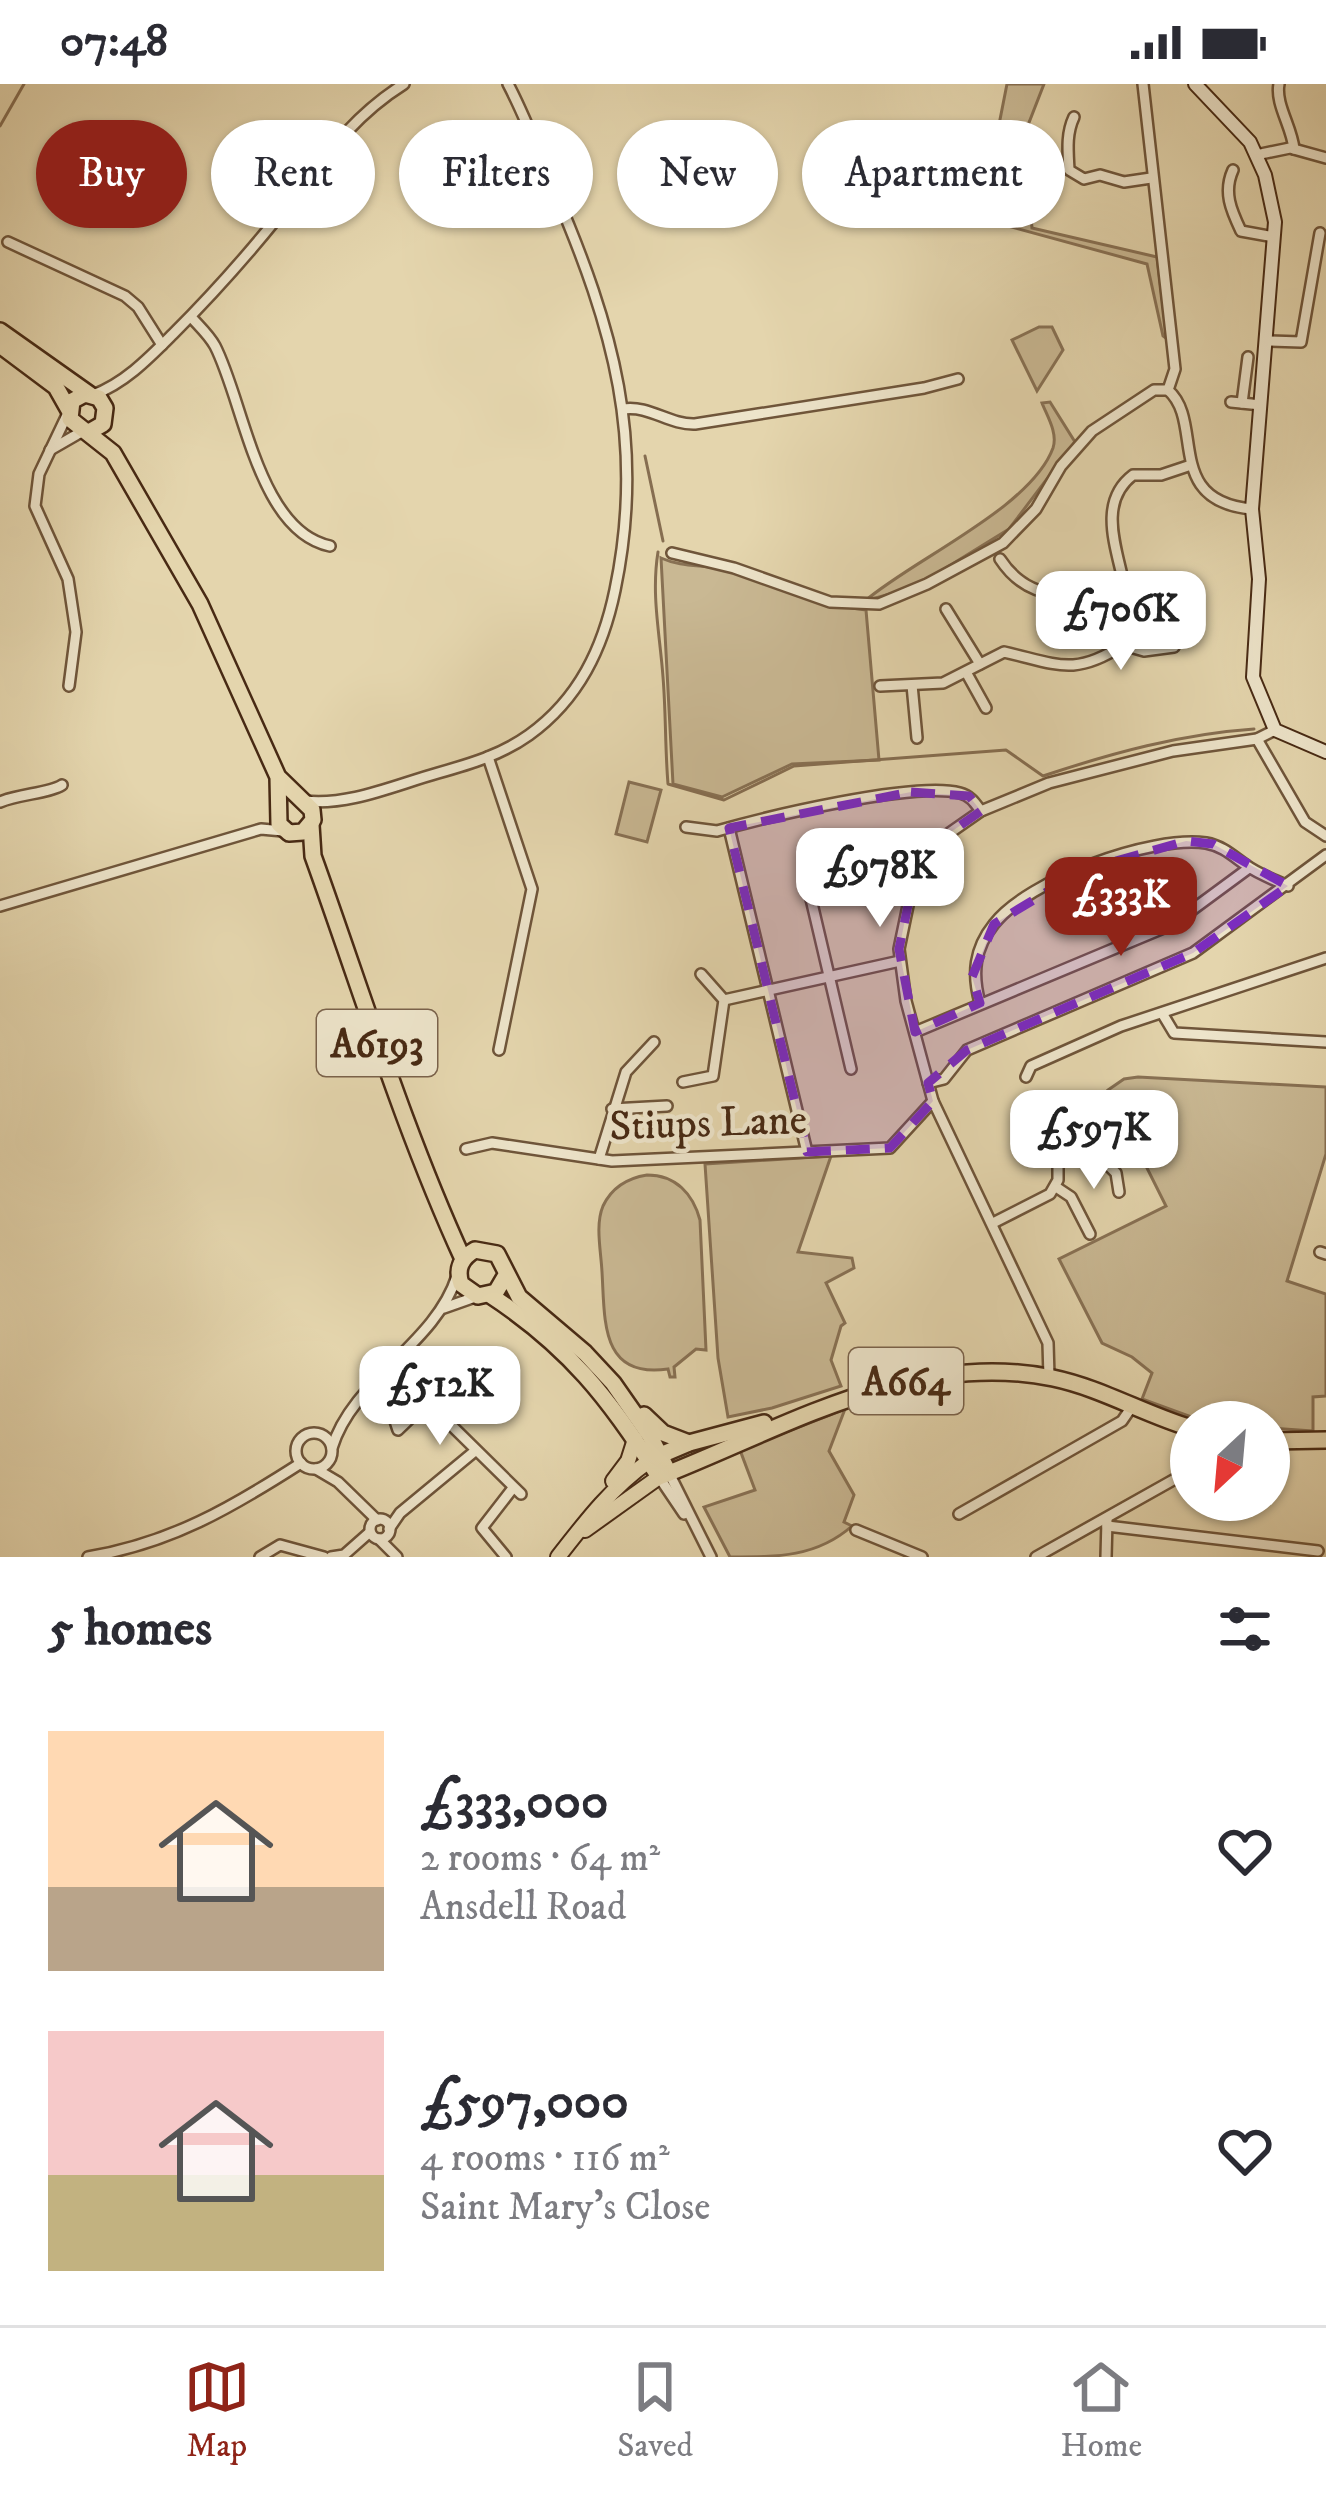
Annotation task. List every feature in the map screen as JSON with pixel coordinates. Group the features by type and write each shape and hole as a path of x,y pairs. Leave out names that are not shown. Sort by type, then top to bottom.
{"highway":[{"path":"0,332 103,402 113,453 200,604 290,805"},
{"path":"0,345 46,378 62,395 73,424 113,453"},
{"path":"69,412 76,398 91,395"},
{"path":"86,431 99,428 106,416"},
{"name":"A6193","path":"313,856 289,832 290,805 312,810 313,856 448,1228 465,1260 461,1284 527,1319 576,1363 660,1466"},
{"path":"289,832 303,832 312,823"},
{"name":"A6193","path":"465,1260 497,1254 531,1309 585,1353 656,1429 689,1443"},
{"path":"484,1296 501,1288 506,1275"},
{"name":"A664","path":"660,1466 736,1447 761,1432 911,1380 978,1371 1049,1377 1170,1420"},
{"name":"A6193","path":"613,1383 660,1466"},
{"name":"A664","path":"660,1466 689,1443 802,1418"},
{"path":"1290,1440 1326,1439"}],"main road":[{"path":"1196,84 1250,142 1265,175 1275,222 1252,509 1259,579 1252,677 1275,730 1326,752"},
{"name":"A664","path":"563,1551 626,1464 635,1439"},
{"name":"A664","path":"582,1523 629,1478 660,1466"},
{"name":"A664","path":"563,1551 660,1466"}],"street":[{"path":"91,395 117,386 162,345 259,241 342,133 404,84"},
{"path":"262,830 290,805 331,803 488,758 519,742 557,711 578,685 600,644 624,533 623,409 596,289 509,84"},
{"path":"1143,84 1175,369 1168,390"},
{"path":"1279,84 1276,98 1290,122 1294,149"},
{"path":"1074,117 1068,129 1068,149 1069,170 1076,176 1100,175 1124,182 1151,178"},
{"path":"1256,155 1294,149 1326,158"},
{"path":"1233,170 1228,201 1241,231 1274,237"},
{"path":"1265,341 1301,342 1319,233"},
{"path":"8,242 125,296 138,307 162,345"},
{"path":"190,317 214,344 248,442 289,520 308,540 330,546"},
{"path":"1248,357 1237,402 1262,405"},
{"path":"623,409 641,408 676,424 695,424 958,379"},
{"path":"106,416 117,386"},
{"path":"676,551 830,602 891,601 1003,543 1036,508 1060,466 1092,431 1154,390 1168,390"},
{"path":"1168,390 1179,405 1191,465 1212,497 1232,507 1252,509"},
{"path":"69,412 44,461 34,506 68,579 76,632 69,686"},
{"path":"50,449 86,431"},
{"path":"1124,645 1127,606 1112,537 1121,485 1133,475 1175,473 1191,465"},
{"path":"1000,559 1011,576 1039,590 1077,597 1123,586"},
{"path":"946,609 980,664"},
{"path":"880,686 943,683 1004,652 1067,667 1092,664 1124,645 1144,651 1174,646"},
{"path":"966,672 986,708"},
{"path":"912,685 916,738"},
{"path":"1049,1377 1048,1343 933,1101 898,949 910,896 938,842 981,812 1048,783 1173,751 1257,739 1275,730"},
{"path":"1257,739 1305,822 1326,836"},
{"path":"488,758 532,889 499,1050"},
{"path":"0,802 24,792 52,792 62,785"},
{"path":"686,827 717,831 911,792 957,792 969,796 981,812"},
{"path":"312,823 331,803"},
{"path":"729,828 807,1151"},
{"path":"0,906 262,830 289,832"},
{"path":"980,1003 973,977 978,951 994,924 1020,900 1081,871 1144,848 1186,841 1213,844 1288,886"},
{"path":"928,1083 944,1078 967,1050 1193,953 1326,855"},
{"path":"914,1032 1173,925 1249,868"},
{"path":"843,875 807,882 851,1069"},
{"path":"1026,1077 1031,1066 1162,1013 1326,958"},
{"path":"724,1000 900,961"},
{"path":"701,974 724,1000"},
{"path":"683,1082 712,1076 724,1000"},
{"path":"1162,1013 1174,1033 1326,1042"},
{"path":"599,1159 626,1072 654,1042"},
{"name":"Stiups Lane","path":"466,1149 492,1143 599,1159 890,1148 933,1101"},
{"path":"612,1109 667,1106"},
{"path":"993,1223 1050,1194 1056,1187 1058,1157 1068,1142 1108,1120"},
{"path":"1092,1128 1102,1159 1116,1173 1119,1192"},
{"path":"1056,1187 1071,1197 1079,1224 1090,1234"},
{"path":"396,1555 338,1482 301,1462 296,1454 299,1442 348,1414 444,1308 465,1260"},
{"path":"444,1308 484,1296"},
{"path":"392,1366 517,1491 482,1528 506,1557"},
{"path":"395,1421 398,1430 427,1402"},
{"path":"959,1514 1122,1421 1132,1405"},
{"path":"316,1469 325,1466 348,1414"},
{"path":"316,1433 326,1437 338,1482"},
{"path":"260,1557 280,1546 327,1557 344,1555 475,1451"},
{"path":"88,1557 111,1555 203,1523 301,1462"},
{"path":"660,1466 711,1557"},
{"path":"1036,1557 1170,1483"},
{"path":"1107,1521 1289,1552 1318,1551"},
{"path":"1106,1557 1107,1521"},
{"path":"856,1530 922,1557"}],"highlighted area":[{"path":"911,792 969,796 981,811 938,841 910,896 899,949 915,1032 980,1003 972,977 994,924 1081,871 1186,841 1213,844 1288,886 1193,953 967,1050 928,1083 933,1101 890,1148 807,1152 729,828"}],"shaded area":[{"path":"1007,84 1044,84 1030,120 1000,120"},
{"path":"1015,228 1157,257 1167,339 1147,264"},
{"path":"1039,327 1052,327 1063,350 1037,391 1012,340"},
{"path":"1050,402 1075,442 1009,529 915,587 865,601 996,512 1041,470 1054,442 1042,403"},
{"path":"661,558 727,570 866,610 879,760 792,764 722,797 673,784"},
{"path":"629,782 661,790 647,842 616,834"},
{"path":"1124,1079 1326,1087 1326,1154 1287,1281 1326,1294 1326,1396 1313,1397 1313,1431 1290,1429 1290,1401 1170,1401 1170,1409 1142,1399 1152,1373 1102,1343 1059,1259 1166,1206 1108,1090"},
{"path":"831,1156 798,1252 852,1258 854,1268 826,1283 845,1323 831,1360 841,1386 728,1417 718,1358 705,1164"},
{"path":"647,1175 667,1178 682,1188 700,1220 706,1350 696,1349 674,1367 675,1377 670,1377 668,1369 629,1365 618,1355 606,1326 601,1213 616,1189"},
{"path":"845,1409 829,1451 854,1495 844,1522 852,1526 811,1549 730,1557 704,1507 755,1490 740,1450"}],"waterway":[{"path":"0,126 24,84"},
{"path":"645,456 663,541"},
{"path":"658,552 656,599 668,784 724,800 794,766 1006,750 1043,776 1147,746 1254,729"}]}
